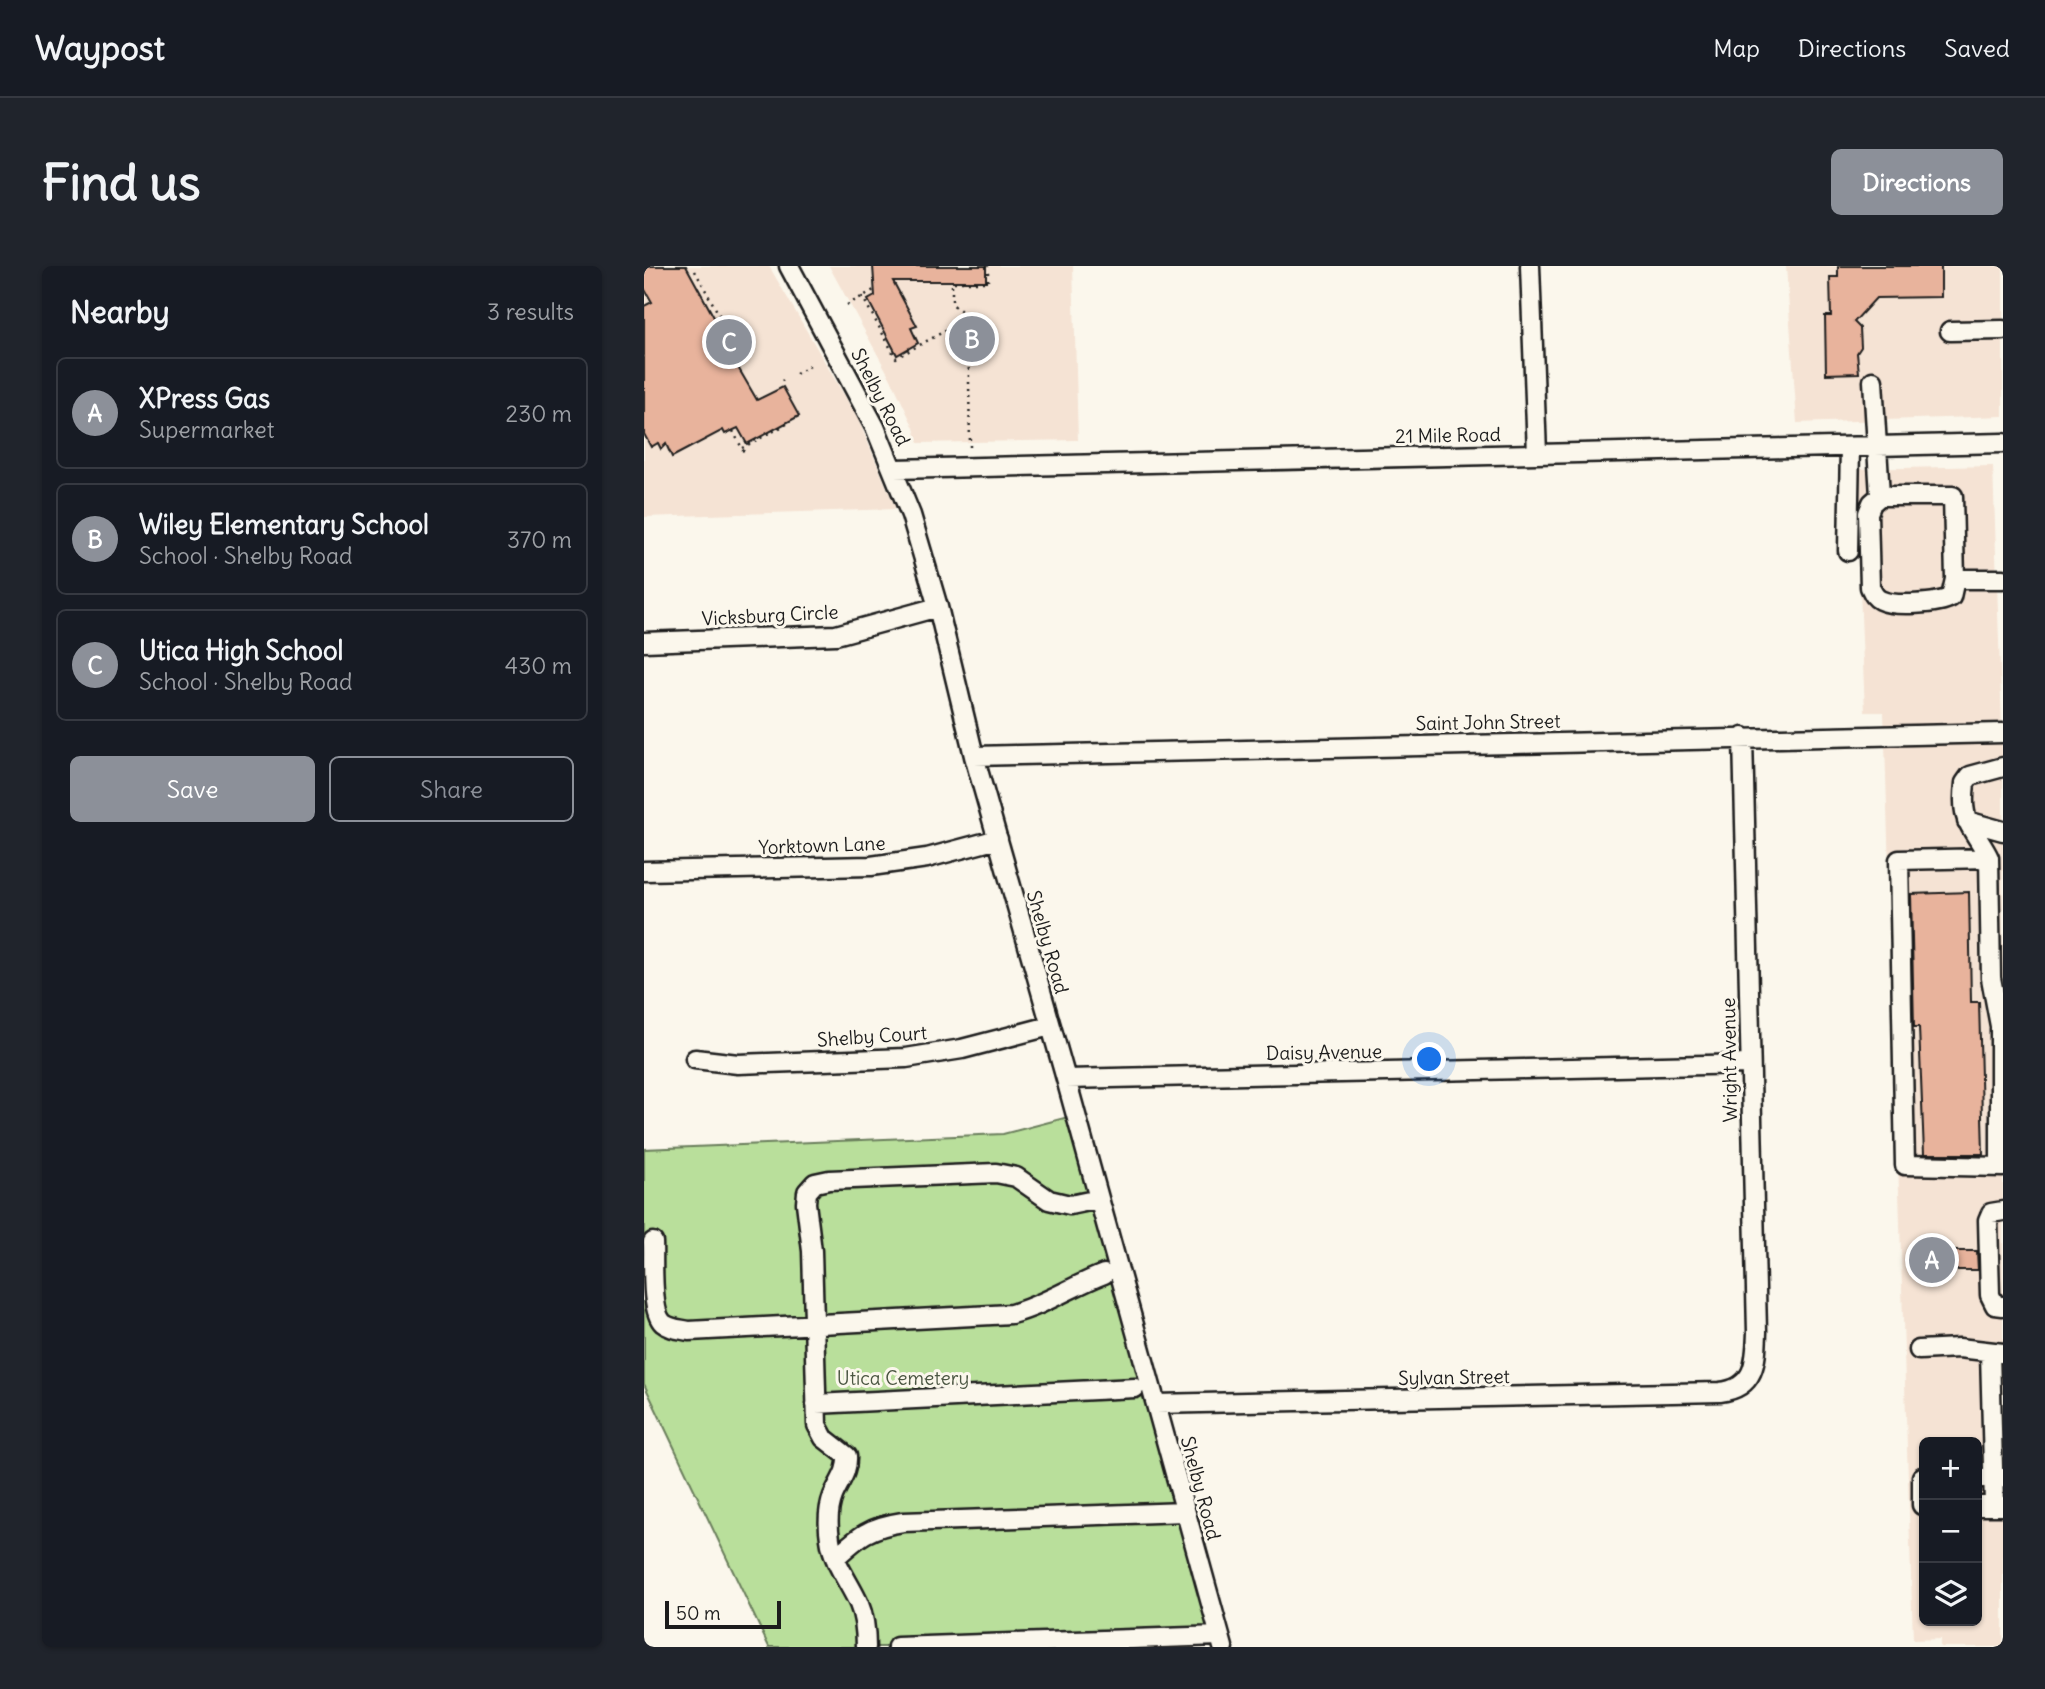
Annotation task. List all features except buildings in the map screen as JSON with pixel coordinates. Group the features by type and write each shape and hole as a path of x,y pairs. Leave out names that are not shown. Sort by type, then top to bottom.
{"street":[{"name":"Shelby Road","path":"789,266 875,427 911,515 938,607 974,756 1221,1642"},
{"path":"1530,266 1537,454"},
{"path":"1950,331 2003,330"},
{"path":"1872,381 1880,496"},
{"name":"21 Mile Road","path":"894,469 2003,443"},
{"path":"1848,551 1850,447"},
{"path":"1880,496 1953,496 1955,579 1951,597 1943,601 1892,604 1874,596 1870,587 1868,513 1872,503 1880,496"},
{"path":"1955,579 2003,579"},
{"name":"Vicksburg Circle","path":"644,642 836,635 938,607"},
{"name":"Saint John Street","path":"974,756 2003,733"},
{"name":"Wright Avenue","path":"1744,737 1757,1332 1757,1352 1748,1380"},
{"path":"1989,858 1899,860 1905,1165 2002,1167 2000,1009 1991,978 1996,905 1989,858 1978,835 1967,821 1965,780 2003,767"},
{"path":"1967,821 2003,831"},
{"name":"Yorktown Lane","path":"644,871 870,866 927,858 998,838"},
{"name":"Shelby Court","path":"695,1059 738,1065 906,1058 962,1049 1050,1026"},
{"name":"Daisy Avenue","path":"1066,1079 1750,1064"},
{"path":"866,1647 865,1622 859,1604 835,1558 830,1542 832,1497 848,1469 847,1456 824,1438 817,1425 812,1251 807,1192 815,1183 829,1180 996,1173 1016,1177 1049,1200 1070,1205 1099,1199"},
{"path":"2003,1211 1991,1213 1988,1220 1990,1295 1995,1305 2003,1306"},
{"path":"653,1242 655,1309 661,1322 671,1328 689,1331 1011,1314 1034,1308 1104,1274"},
{"path":"1919,1350 1959,1348 1997,1353 1991,1506"},
{"name":"Sylvan Street","path":"1156,1404 1720,1392 1734,1391 1748,1380"},
{"path":"816,1404 1135,1388"},
{"path":"835,1558 862,1534 884,1525 903,1522 1185,1512"},
{"path":"897,1647 1221,1642"}],"path":[{"path":"970,447 968,316 952,304 952,282 988,282 988,266"},
{"path":"695,271 728,331"},
{"path":"846,305 874,290"},
{"path":"862,296 896,358 963,321 968,322"},
{"path":"796,374 810,366"},
{"path":"742,448 787,424"},
{"path":"733,431 745,454"}],"shaded area":[{"path":"644,266 769,266 858,419 896,509 644,517"},
{"path":"829,266 1073,266 1078,440 918,443 914,428 892,381"},
{"path":"1786,266 2003,266 2003,416 1797,423"},
{"path":"1993,466 2003,758 2003,1647 1940,1647 1940,1639 1913,1640 1884,712 1865,712 1855,469"}],"green space":[{"name":"Utica Cemetery","path":"1076,1115 1223,1647 769,1647 644,1384 644,1149 1003,1134"}],"place":[{"name":"Wiley Elementary School","path":"972,339"},
{"name":"Utica High School","path":"729,342"},
{"name":"XPress Gas","path":"1932,1260"}]}
